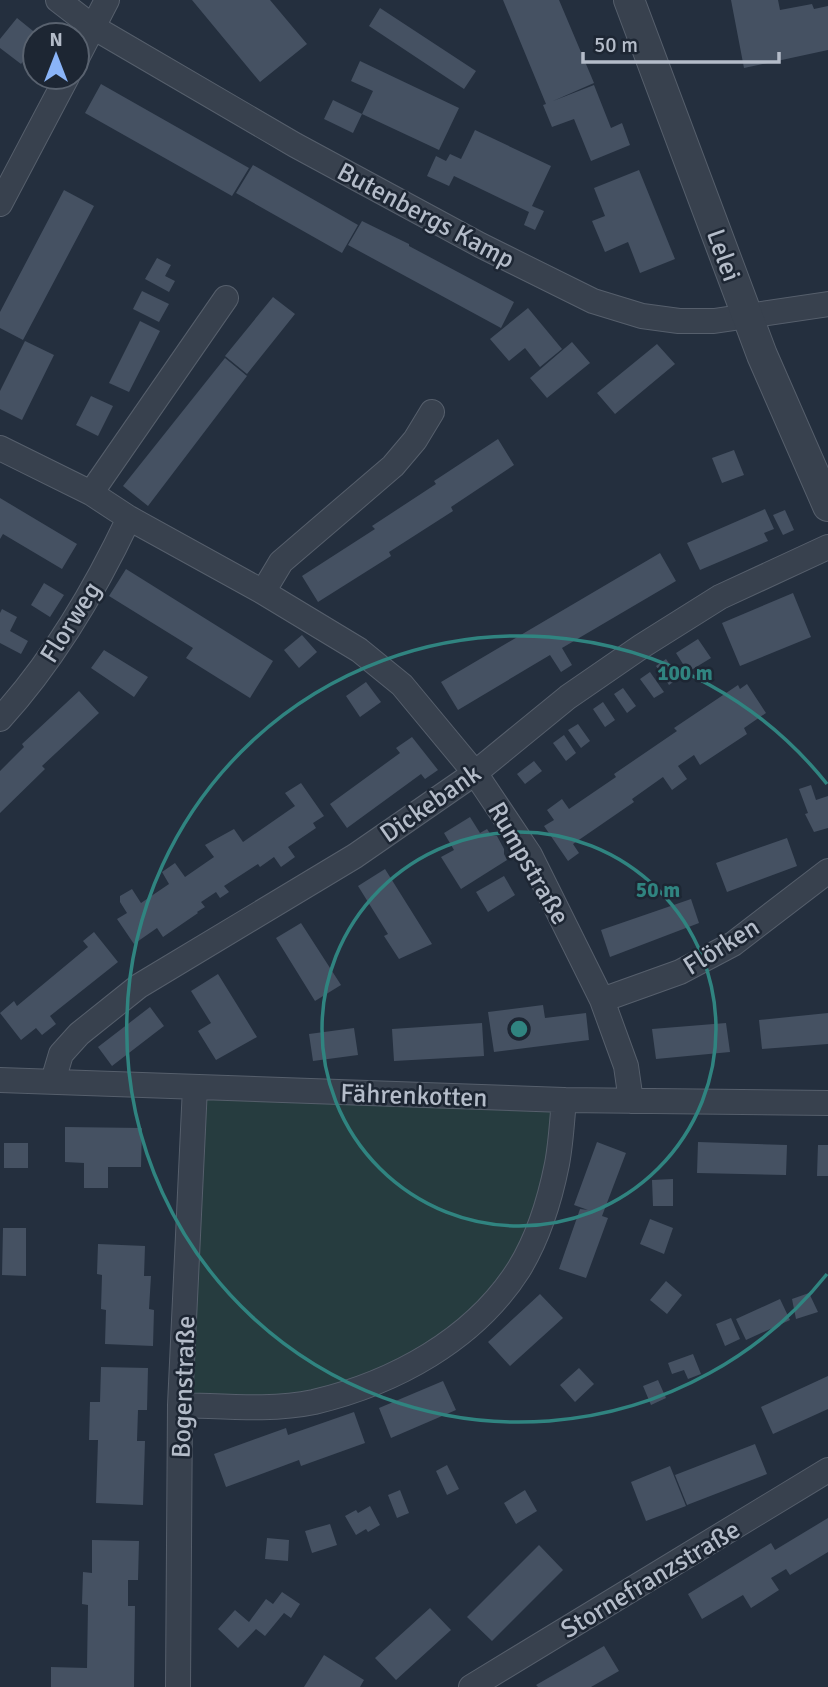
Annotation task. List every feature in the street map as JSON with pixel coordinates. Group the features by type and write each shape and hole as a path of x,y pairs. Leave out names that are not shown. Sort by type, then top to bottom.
{"street":[{"name":"Butenbergs Kamp","path":"58,0 93,27 307,152 480,246 593,301 642,316 679,321 714,321 828,304"},
{"path":"91,31 107,0"},
{"name":"Lelei","path":"629,0 762,355 828,506"},
{"path":"0,204 60,91"},
{"path":"91,493 226,298"},
{"path":"263,592 281,562 393,466 415,440 432,412"},
{"name":"Rumpstraße","path":"0,447 91,493 263,592 359,650 402,685 475,773 530,855 602,1000 626,1066 631,1101"},
{"name":"Florweg","path":"0,719 27,690 52,654 102,572 129,517"},
{"name":"Dickebank","path":"53,1081 61,1054 79,1034 139,986 355,856 475,773 568,697 642,646 720,597 828,547"},
{"name":"Flörken","path":"602,1000 680,972 733,944 828,872"},
{"name":"Fährenkotten","path":"0,1080 564,1100 828,1103"},
{"name":"Bogenstraße","path":"178,1687 180,1405 195,1087"},
{"path":"180,1405 267,1407 312,1402 382,1381 430,1356 451,1340 493,1303 519,1269 535,1237 557,1162 564,1100"},
{"name":"Stornefranzstraße","path":"471,1687 828,1470"}],"green space":[{"path":"195,1087 564,1100 533,1230 472,1321 312,1402 180,1405"}],"building":[{"path":"192,0 270,0 307,44 260,82"},
{"path":"503,0 559,0 594,83 553,101 594,85 611,128 622,123 630,145 591,161 574,119 552,127 543,105 546,104"},
{"path":"731,0 778,0 780,10 812,4 814,9 828,6 828,50 744,68"},
{"path":"380,8 476,71 464,89 369,26"},
{"path":"17,18 21,21 21,64 0,48 0,39"},
{"path":"360,61 459,108 439,150 362,114 373,91 351,81"},
{"path":"101,84 249,168 232,196 85,113"},
{"path":"333,100 362,114 353,133 324,119"},
{"path":"475,130 551,166 532,206 544,211 535,230 524,225 529,212 454,176 449,186 427,176 436,156 446,161 450,154 461,159"},
{"path":"253,165 358,225 342,253 236,193"},
{"path":"639,170 675,259 640,273 628,242 605,252 592,221 605,216 594,188"},
{"path":"64,190 94,206 23,340 0,328 0,312"},
{"path":"362,221 514,302 501,328 348,245"},
{"path":"157,258 171,265 165,276 175,281 169,292 145,279"},
{"path":"142,291 169,304 159,322 133,309"},
{"path":"273,297 295,314 247,374 225,356"},
{"path":"528,308 562,349 540,367 525,348 509,361 490,339"},
{"path":"140,321 160,331 129,392 109,383"},
{"path":"25,341 54,355 22,420 0,409 0,391"},
{"path":"572,342 590,363 547,398 530,378"},
{"path":"657,344 675,364 615,414 597,393"},
{"path":"225,358 247,376 148,506 123,486"},
{"path":"91,396 113,406 98,436 76,425"},
{"path":"498,439 514,465 451,507 453,511 389,552 391,556 318,602 302,576 375,529 372,526"},
{"path":"734,450 744,475 722,483 712,458"},
{"path":"0,498 77,544 62,569 3,534 0,539"},
{"path":"765,509 774,529 764,533 768,541 700,570 687,543"},
{"path":"785,510 794,530 783,535 773,515"},
{"path":"660,553 676,581 562,648 572,665 561,672 550,655 458,710 441,682"},
{"path":"126,569 273,661 250,698 186,658 193,648 109,596"},
{"path":"44,583 64,595 50,617 31,605"},
{"path":"793,593 811,637 740,666 722,623"},
{"path":"2,609 17,617 10,631 28,641 21,654 0,643"},
{"path":"302,635 317,652 299,668 284,650"},
{"path":"698,639 711,658 688,672 676,653"},
{"path":"104,650 148,677 134,697 91,668"},
{"path":"666,659 679,678 669,685 656,666"},
{"path":"650,672 664,692 654,698 640,679"},
{"path":"366,682 381,702 360,717 346,696"},
{"path":"747,684 766,713 744,728 747,734 700,765 694,755 678,766 687,779 672,790 663,777 632,799 634,802 573,844 579,853 568,861 544,826 554,820 547,810 562,799 569,809 677,731 674,728 738,685 740,689"},
{"path":"623,688 636,706 627,713 614,694"},
{"path":"79,691 99,713 42,766 45,769 0,813 0,771 24,747 22,744"},
{"path":"603,702 615,720 605,727 593,709"},
{"path":"578,724 590,741 581,748 568,730"},
{"path":"564,735 576,753 566,761 553,743"},
{"path":"412,737 438,770 425,779 421,774 347,828 330,804 400,753 396,748"},
{"path":"534,761 542,771 525,784 517,774"},
{"path":"301,783 324,816 313,823 316,828 288,847 295,857 281,867 274,857 260,867 258,864 224,886 229,892 220,898 216,892 201,902 205,907 163,937 157,928 134,944 117,919 127,913 120,902 120,896 132,889 141,903 169,884 162,872 175,863 185,877 214,857 205,845 234,829 243,842 295,806 285,793"},
{"path":"811,785 816,800 828,796 828,828 814,832 805,814 808,813 799,789"},
{"path":"470,817 480,833 487,829 491,835 497,836 507,860 461,889 441,857 454,850 444,833"},
{"path":"787,838 797,866 727,892 716,863"},
{"path":"385,869 432,944 399,959 384,936 388,934 358,886"},
{"path":"504,876 515,895 488,912 476,892"},
{"path":"691,899 699,923 610,957 601,930"},
{"path":"301,923 341,985 315,1001 276,938"},
{"path":"94,932 118,962 50,1016 56,1024 42,1035 36,1028 21,1040 0,1013 14,1001 17,1006 88,947 83,941"},
{"path":"218,974 257,1037 216,1060 198,1031 211,1023 191,991"},
{"path":"543,1005 545,1018 586,1013 589,1040 494,1052 488,1012"},
{"path":"150,1007 164,1026 112,1066 98,1047"},
{"path":"828,1013 828,1044 762,1049 759,1020"},
{"path":"482,1023 484,1056 394,1061 392,1029"},
{"path":"726,1023 730,1052 656,1059 652,1029"},
{"path":"354,1028 358,1055 313,1061 309,1034"},
{"path":"65,1127 142,1128 141,1167 108,1167 108,1188 84,1188 84,1163 65,1162"},
{"path":"597,1142 626,1153 602,1216 608,1218 586,1278 559,1269 580,1209 588,1210 574,1205"},
{"path":"698,1142 787,1145 786,1175 697,1173"},
{"path":"4,1143 28,1143 28,1168 4,1168"},
{"path":"818,1145 828,1145 828,1176 817,1176"},
{"path":"673,1179 673,1206 653,1206 652,1180"},
{"path":"650,1219 673,1228 664,1254 640,1244"},
{"path":"3,1228 26,1228 26,1276 2,1275"},
{"path":"98,1244 145,1246 144,1276 151,1276 149,1309 154,1310 153,1346 105,1344 106,1310 101,1309 102,1275 97,1274"},
{"path":"666,1281 682,1295 667,1314 650,1300"},
{"path":"809,1293 818,1312 796,1319 792,1299"},
{"path":"540,1294 563,1318 510,1366 488,1342"},
{"path":"780,1299 790,1320 746,1340 736,1319"},
{"path":"731,1318 740,1339 725,1346 716,1324"},
{"path":"693,1354 701,1374 688,1379 684,1370 672,1374 668,1363"},
{"path":"101,1367 148,1368 147,1410 138,1410 137,1441 145,1441 143,1505 96,1503 98,1440 89,1440 90,1402 100,1402"},
{"path":"579,1368 594,1384 575,1402 560,1385"},
{"path":"828,1376 828,1409 773,1434 761,1407"},
{"path":"658,1380 666,1398 651,1405 643,1386"},
{"path":"443,1381 456,1410 391,1438 379,1408"},
{"path":"354,1412 365,1443 301,1466 299,1460 226,1487 214,1454 286,1428 288,1435"},
{"path":"755,1444 767,1474 687,1505 675,1475"},
{"path":"447,1465 459,1489 447,1495 436,1471"},
{"path":"670,1466 686,1506 646,1521 631,1482"},
{"path":"400,1490 409,1513 397,1518 388,1495"},
{"path":"525,1490 537,1511 516,1524 504,1503"},
{"path":"370,1506 380,1525 356,1535 345,1516"},
{"path":"828,1518 828,1552 790,1575 786,1569 771,1578 779,1590 751,1608 743,1595 702,1619 688,1594 771,1543 775,1550"},
{"path":"330,1524 337,1545 312,1553 305,1531"},
{"path":"267,1538 289,1540 288,1561 265,1559"},
{"path":"92,1540 139,1541 138,1580 128,1580 128,1606 135,1606 134,1687 51,1687 51,1667 87,1668 88,1605 82,1604 83,1572 92,1573"},
{"path":"539,1545 563,1570 492,1641 467,1617"},
{"path":"282,1592 300,1604 291,1618 284,1613 265,1636 256,1629 238,1648 218,1629 235,1610 249,1622 266,1599 273,1604"},
{"path":"430,1608 451,1630 396,1680 375,1658"},
{"path":"604,1646 619,1671 591,1687 536,1685"},
{"path":"324,1655 364,1680 360,1687 304,1687"}]}
